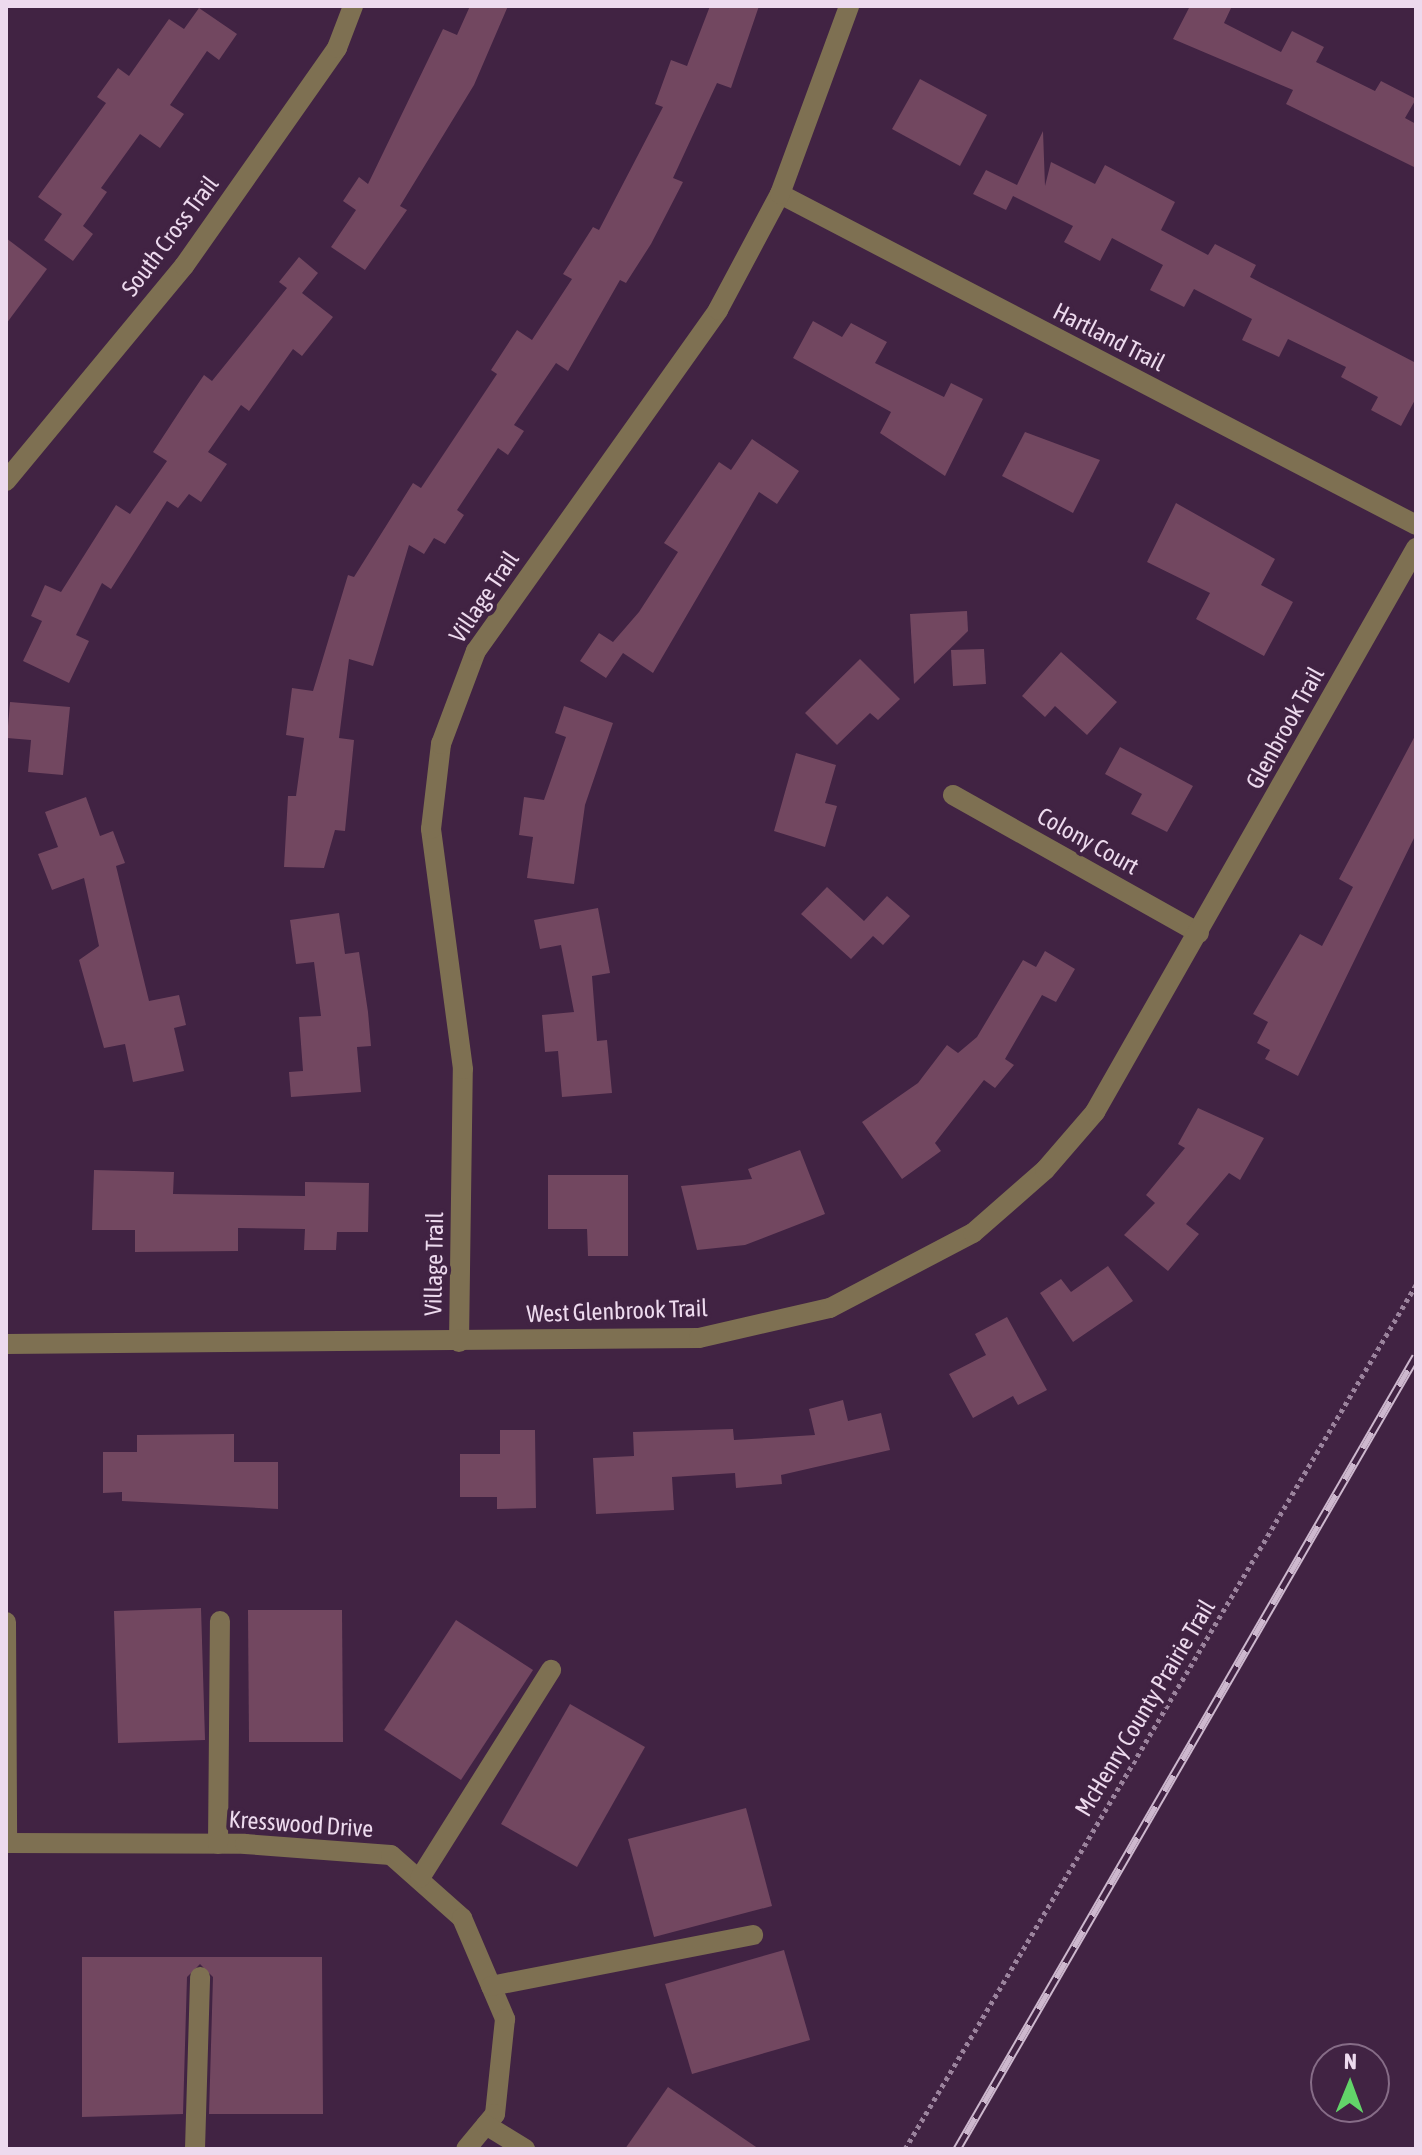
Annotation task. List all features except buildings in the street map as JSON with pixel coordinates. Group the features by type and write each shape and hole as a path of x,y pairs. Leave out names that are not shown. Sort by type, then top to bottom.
{"street":[{"name":"South Cross Trail","path":"6,481 184,266 337,48 353,6"},
{"name":"Village Trail","path":"459,1342 463,1069 431,829 441,744 476,651 718,310 780,194 849,6"},
{"name":"Hartland Trail","path":"780,194 1416,525"},
{"name":"Glenbrook Trail","path":"1199,933 1416,548"},
{"name":"Colony Court","path":"953,795 1199,933"},
{"name":"West Glenbrook Trail","path":"6,1344 699,1338 830,1308 973,1233 1045,1170 1095,1112 1199,933"},
{"path":"218,1844 220,1621"},
{"path":"6,1622 6,1843"},
{"path":"420,1878 551,1670"},
{"name":"Kresswood Drive","path":"6,1843 218,1844 391,1855 462,1918 505,2019 495,2114 466,2149"},
{"path":"491,1986 753,1935"},
{"path":"195,2149 200,1977"},
{"path":"486,2125 525,2149"}],"path":[{"name":"McHenry County Prairie Trail","path":"905,2149 1416,1285"}],"railway":[{"path":"957,2149 1416,1356"}]}
